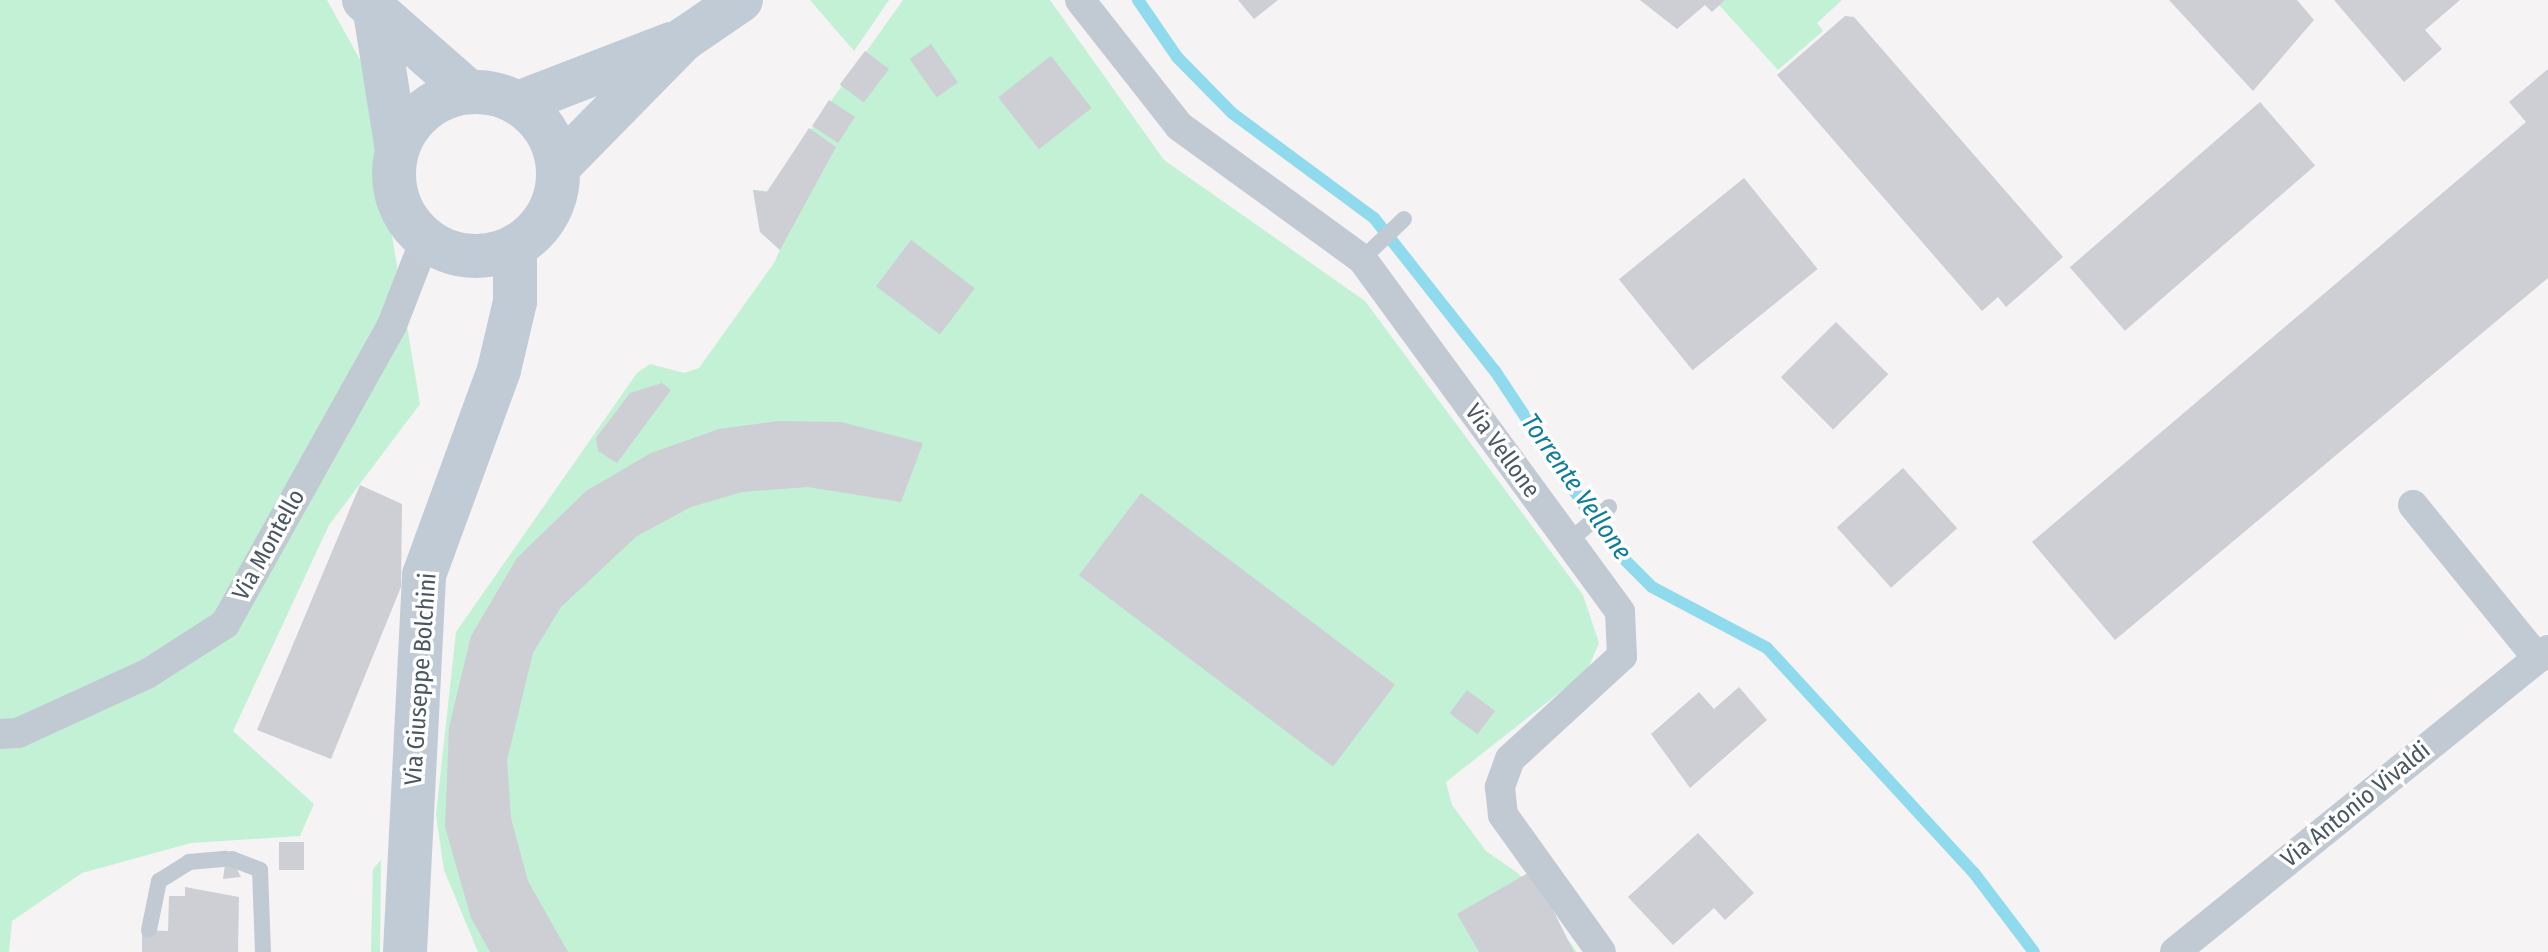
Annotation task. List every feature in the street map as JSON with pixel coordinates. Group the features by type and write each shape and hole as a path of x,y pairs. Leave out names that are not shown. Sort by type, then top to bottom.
{"main road":[{"path":"370,9 397,150 397,201 425,240 470,257 515,246 548,213 558,167 684,39 741,0"},
{"path":"370,9 469,92 518,103 539,120 558,167"},
{"path":"518,103 684,39"},
{"path":"397,150 424,110 469,92"},
{"name":"Via Giuseppe Bolchini","path":"405,952 424,575 499,370 515,302 515,246"},
{"name":"Via Giuseppe Bolchini","path":"470,257 490,308 499,370"}],"street":[{"name":"Via Vellone","path":"1080,0 1179,126 1362,259 1620,612 1622,656 1510,759 1500,801 1601,952"},
{"name":"Via Montello","path":"0,734 18,733 147,674 225,624 392,325 425,240"},
{"name":"Via Antonio Vivaldi","path":"2175,952 2545,660 2413,505"}],"lane":[{"path":"1362,259 1404,219"},
{"path":"1568,542 1609,507"},
{"path":"149,930 159,881 189,862 229,859 260,870 263,952"}],"green space":[{"path":"0,0 327,0 364,67 420,404 329,525 233,731 314,804 300,836 191,843 82,873 12,921 9,952 0,952"},
{"path":"810,0 889,0 854,51"},
{"path":"903,0 1050,0 1164,160 1365,301 1583,595 1599,643 1587,671 1446,782 1452,805 1486,851 1519,874 1577,952 478,952 444,870 436,815 456,632 637,373 650,364 684,373 699,368 774,263 780,250 760,232 753,190 767,191"},
{"path":"1725,0 1842,0 1817,23 1823,31 1778,70 1719,5"},
{"path":"381,860 380,952 371,952 373,869"}],"building":[{"path":"1238,0 1278,0 1254,19"},
{"path":"1640,0 1725,0 1712,12 1705,5 1677,29"},
{"path":"2169,0 2297,0 2314,20 2253,91"},
{"path":"2334,0 2460,0 2425,30 2442,49 2404,82"},
{"path":"1845,16 1854,17 2063,257 2006,307 1998,297 1982,311 1777,75"},
{"path":"931,44 958,83 937,97 910,59"},
{"path":"865,51 889,69 864,103 840,85"},
{"path":"1051,56 1092,108 1039,149 998,97"},
{"path":"2548,69 2548,278 2115,640 2032,542 2526,122 2509,102"},
{"path":"829,100 855,117 838,143 812,126"},
{"path":"2260,102 2315,165 2125,331 2070,267"},
{"path":"809,128 836,147 780,250 760,232 753,190 767,192"},
{"path":"1744,178 1818,269 1693,370 1619,279"},
{"path":"911,240 975,288 940,334 876,286"},
{"path":"1836,322 1888,374 1833,429 1781,377"},
{"path":"662,383 671,390 617,463 598,451 596,438 630,393"},
{"path":"778,421 841,422 923,443 901,502 808,487 742,492 691,507 637,536 561,607 533,653 507,760 511,818 528,881 568,952 490,952 471,918 445,827 449,727 471,636 517,558 586,491 651,453 719,429"},
{"path":"1903,468 1957,528 1891,588 1837,528"},
{"path":"360,485 402,504 401,587 331,759 257,730"},
{"path":"1141,493 1395,684 1333,767 1079,575"},
{"path":"1739,687 1767,720 1690,788 1651,734 1699,692 1714,709"},
{"path":"1467,690 1495,711 1477,734 1450,713"},
{"path":"1698,833 1754,893 1725,920 1714,908 1673,945 1628,897"},
{"path":"279,842 304,842 304,870 279,870"},
{"path":"226,857 231,857 241,877 223,879"},
{"path":"1533,870 1574,952 1479,952 1457,914"},
{"path":"185,887 239,897 238,952 142,952 142,930 168,931 169,896 185,896"}],"waterway":[{"name":"Torrente Vellone","path":"1138,0 1177,57 1232,113 1374,218 1495,371 1611,546 1652,587 1767,648 1974,873 2034,952"}]}
